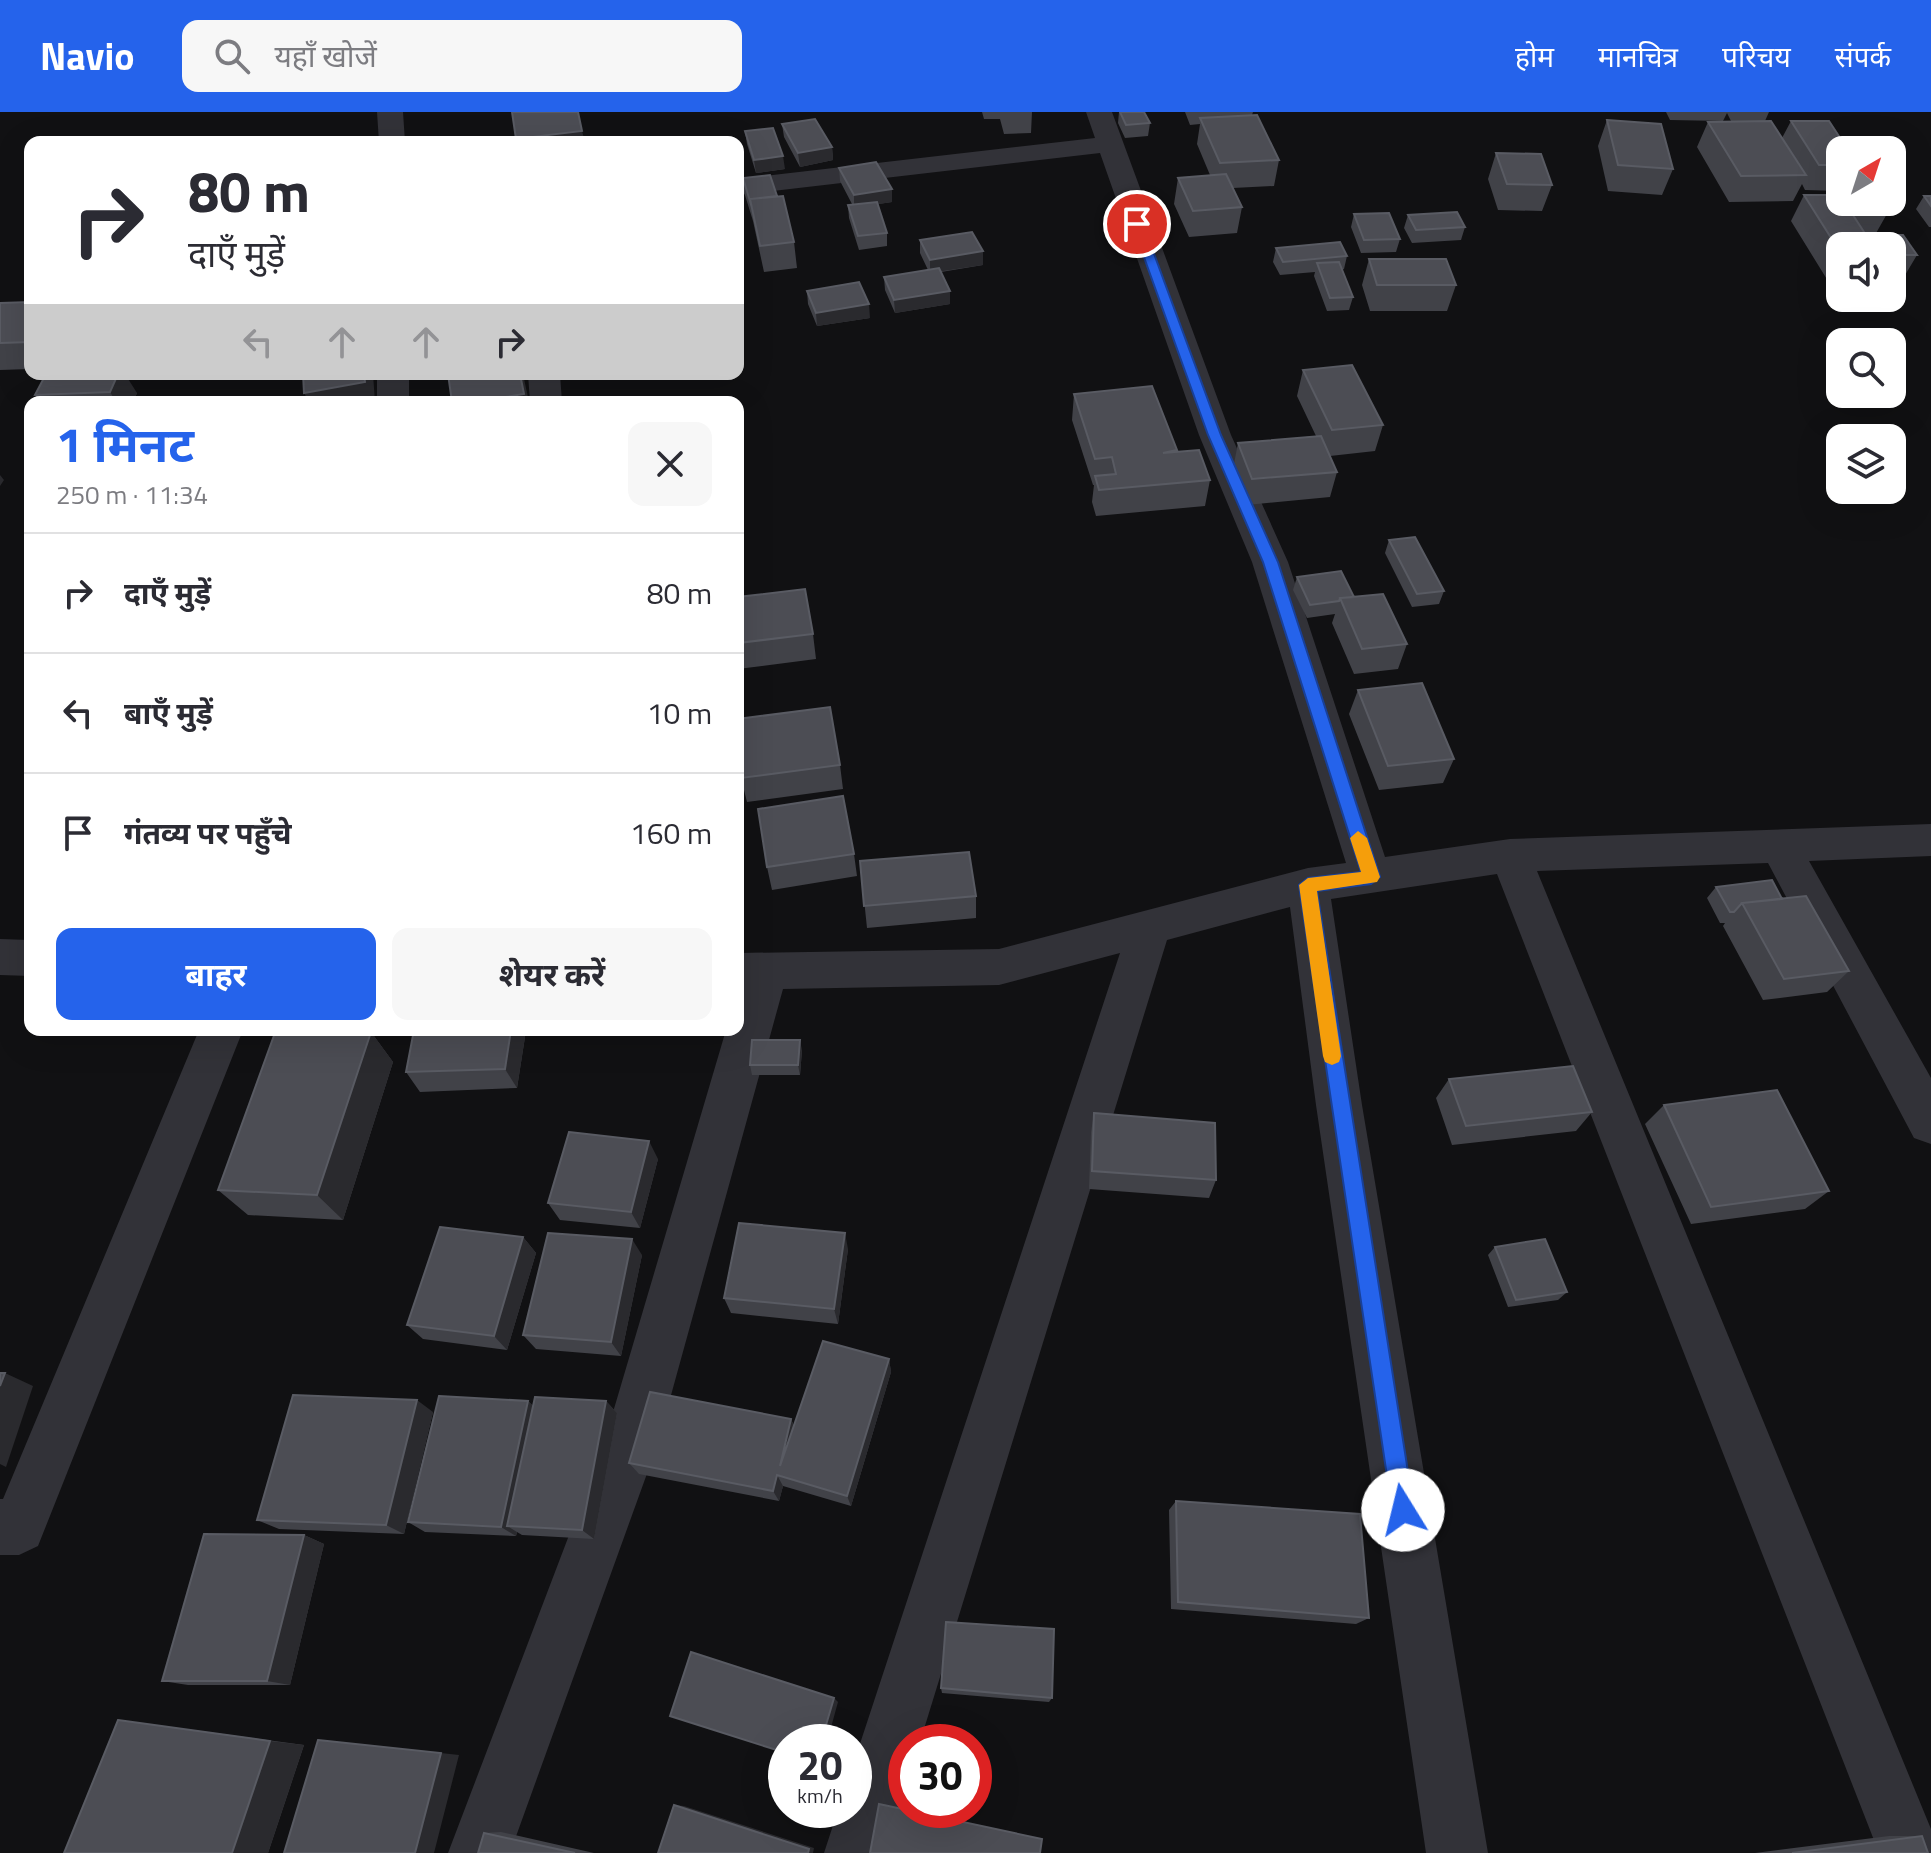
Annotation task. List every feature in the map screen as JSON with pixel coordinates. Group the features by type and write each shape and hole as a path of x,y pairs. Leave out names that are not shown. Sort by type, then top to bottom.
{"street":[{"path":"390,112 392,136"},
{"path":"1099,112 1215,435 1270,562 1371,877"},
{"path":"744,186 1110,144"},
{"path":"744,1001 752,970 999,967 1308,885 1510,856 1931,840"},
{"path":"1780,846 1931,1123"},
{"path":"1510,856 1910,1853"},
{"path":"1308,885 1339,1105 1457,1853"},
{"path":"855,1853 1150,927"},
{"path":"0,957 24,958"},
{"path":"0,1527 19,1527 219,1036"},
{"path":"479,1853 630,1446 735,1036"}],"building":[{"path":"512,112 578,112 582,131 516,136"},
{"path":"1120,112 1144,112 1150,123 1126,125"},
{"path":"1257,115 1279,160 1220,163 1200,118"},
{"path":"815,119 832,147 798,153 782,124"},
{"path":"1607,120 1661,124 1673,169 1618,165"},
{"path":"1771,121 1806,175 1741,176 1708,122"},
{"path":"1791,121 1829,121 1839,136 1826,136 1826,165 1819,165"},
{"path":"773,128 783,156 754,160 745,131"},
{"path":"1496,153 1541,154 1552,185 1507,184"},
{"path":"876,162 892,189 854,195 839,168"},
{"path":"1226,174 1242,207 1193,211 1178,178"},
{"path":"770,175 777,196 750,199 752,208 744,178"},
{"path":"1804,195 1826,195 1826,216 1854,216 1864,232 1827,232"},
{"path":"783,196 794,242 760,246 750,199"},
{"path":"877,202 887,233 858,236 848,205"},
{"path":"1457,212 1465,227 1416,230 1408,215"},
{"path":"1389,213 1400,239 1364,240 1354,214"},
{"path":"972,232 983,251 930,260 920,240"},
{"path":"1906,239 1917,255 1906,255"},
{"path":"1340,242 1347,256 1283,262 1276,248"},
{"path":"1369,259 1446,259 1456,285 1377,285"},
{"path":"1339,262 1353,297 1330,298 1317,263"},
{"path":"939,268 950,291 894,300 884,277"},
{"path":"859,282 869,304 816,313 807,291"},
{"path":"24,302 24,342 0,343 0,303"},
{"path":"1352,365 1383,425 1332,430 1303,370"},
{"path":"43,380 115,380 110,392 35,395"},
{"path":"303,380 365,380 365,382 304,393"},
{"path":"449,380 521,380 524,394 512,396 451,396"},
{"path":"1152,386 1177,450 1163,453 1199,450 1210,480 1099,490 1095,476 1116,474 1112,457 1095,459 1074,394"},
{"path":"1321,436 1337,472 1252,479 1238,443"},
{"path":"1415,537 1444,591 1417,594 1389,540"},
{"path":"1341,571 1354,597 1310,605 1297,577"},
{"path":"805,589 813,634 744,642 744,596"},
{"path":"1383,594 1407,644 1362,649 1340,598"},
{"path":"1422,683 1454,759 1388,766 1358,690"},
{"path":"830,707 840,765 744,778 744,718"},
{"path":"843,796 854,854 767,867 758,809"},
{"path":"969,852 976,896 864,906 860,861"},
{"path":"1772,880 1782,899 1742,903 1734,912 1730,912 1716,887"},
{"path":"1806,896 1849,971 1784,979 1742,903"},
{"path":"274,1036 370,1036 317,1195 218,1190"},
{"path":"413,1036 510,1036 505,1069 406,1072"},
{"path":"752,1040 800,1040 798,1065 750,1065"},
{"path":"1573,1066 1592,1112 1466,1126 1449,1079"},
{"path":"1777,1090 1829,1191 1711,1207 1664,1105"},
{"path":"1094,1113 1215,1123 1216,1180 1092,1171"},
{"path":"569,1132 649,1141 631,1212 548,1203"},
{"path":"739,1223 845,1233 834,1309 724,1298"},
{"path":"440,1227 523,1237 494,1336 407,1325"},
{"path":"548,1233 632,1239 611,1342 523,1335"},
{"path":"1545,1239 1567,1292 1516,1300 1495,1247"},
{"path":"823,1341 889,1359 847,1496 777,1475 773,1491 629,1463 650,1392 791,1419 780,1466"},
{"path":"293,1395 417,1400 386,1525 257,1520"},
{"path":"439,1396 528,1401 501,1527 408,1522"},
{"path":"535,1397 606,1401 582,1530 507,1526"},
{"path":"1176,1501 1360,1514 1369,1618 1178,1602"},
{"path":"204,1534 304,1535 267,1681 162,1681"},
{"path":"946,1622 1054,1629 1052,1698 941,1688"},
{"path":"691,1652 834,1698 826,1724 768,1724 768,1747 670,1716"},
{"path":"118,1720 270,1741 232,1853 64,1853"},
{"path":"318,1740 441,1753 415,1853 284,1853"},
{"path":"879,1804 888,1806 888,1828 991,1828 1042,1839 1040,1853 870,1853"},
{"path":"674,1805 809,1849 808,1853 658,1853"},
{"path":"484,1833 575,1853 478,1853"},
{"path":"1922,1836 1928,1853 1792,1853"}],"slow traffic":[{"path":"1332,1056 1308,885 1371,877 1358,838"}],"route":[{"path":"1137,224 1215,435 1270,562 1371,877 1308,885 1339,1105 1403,1510"}]}
